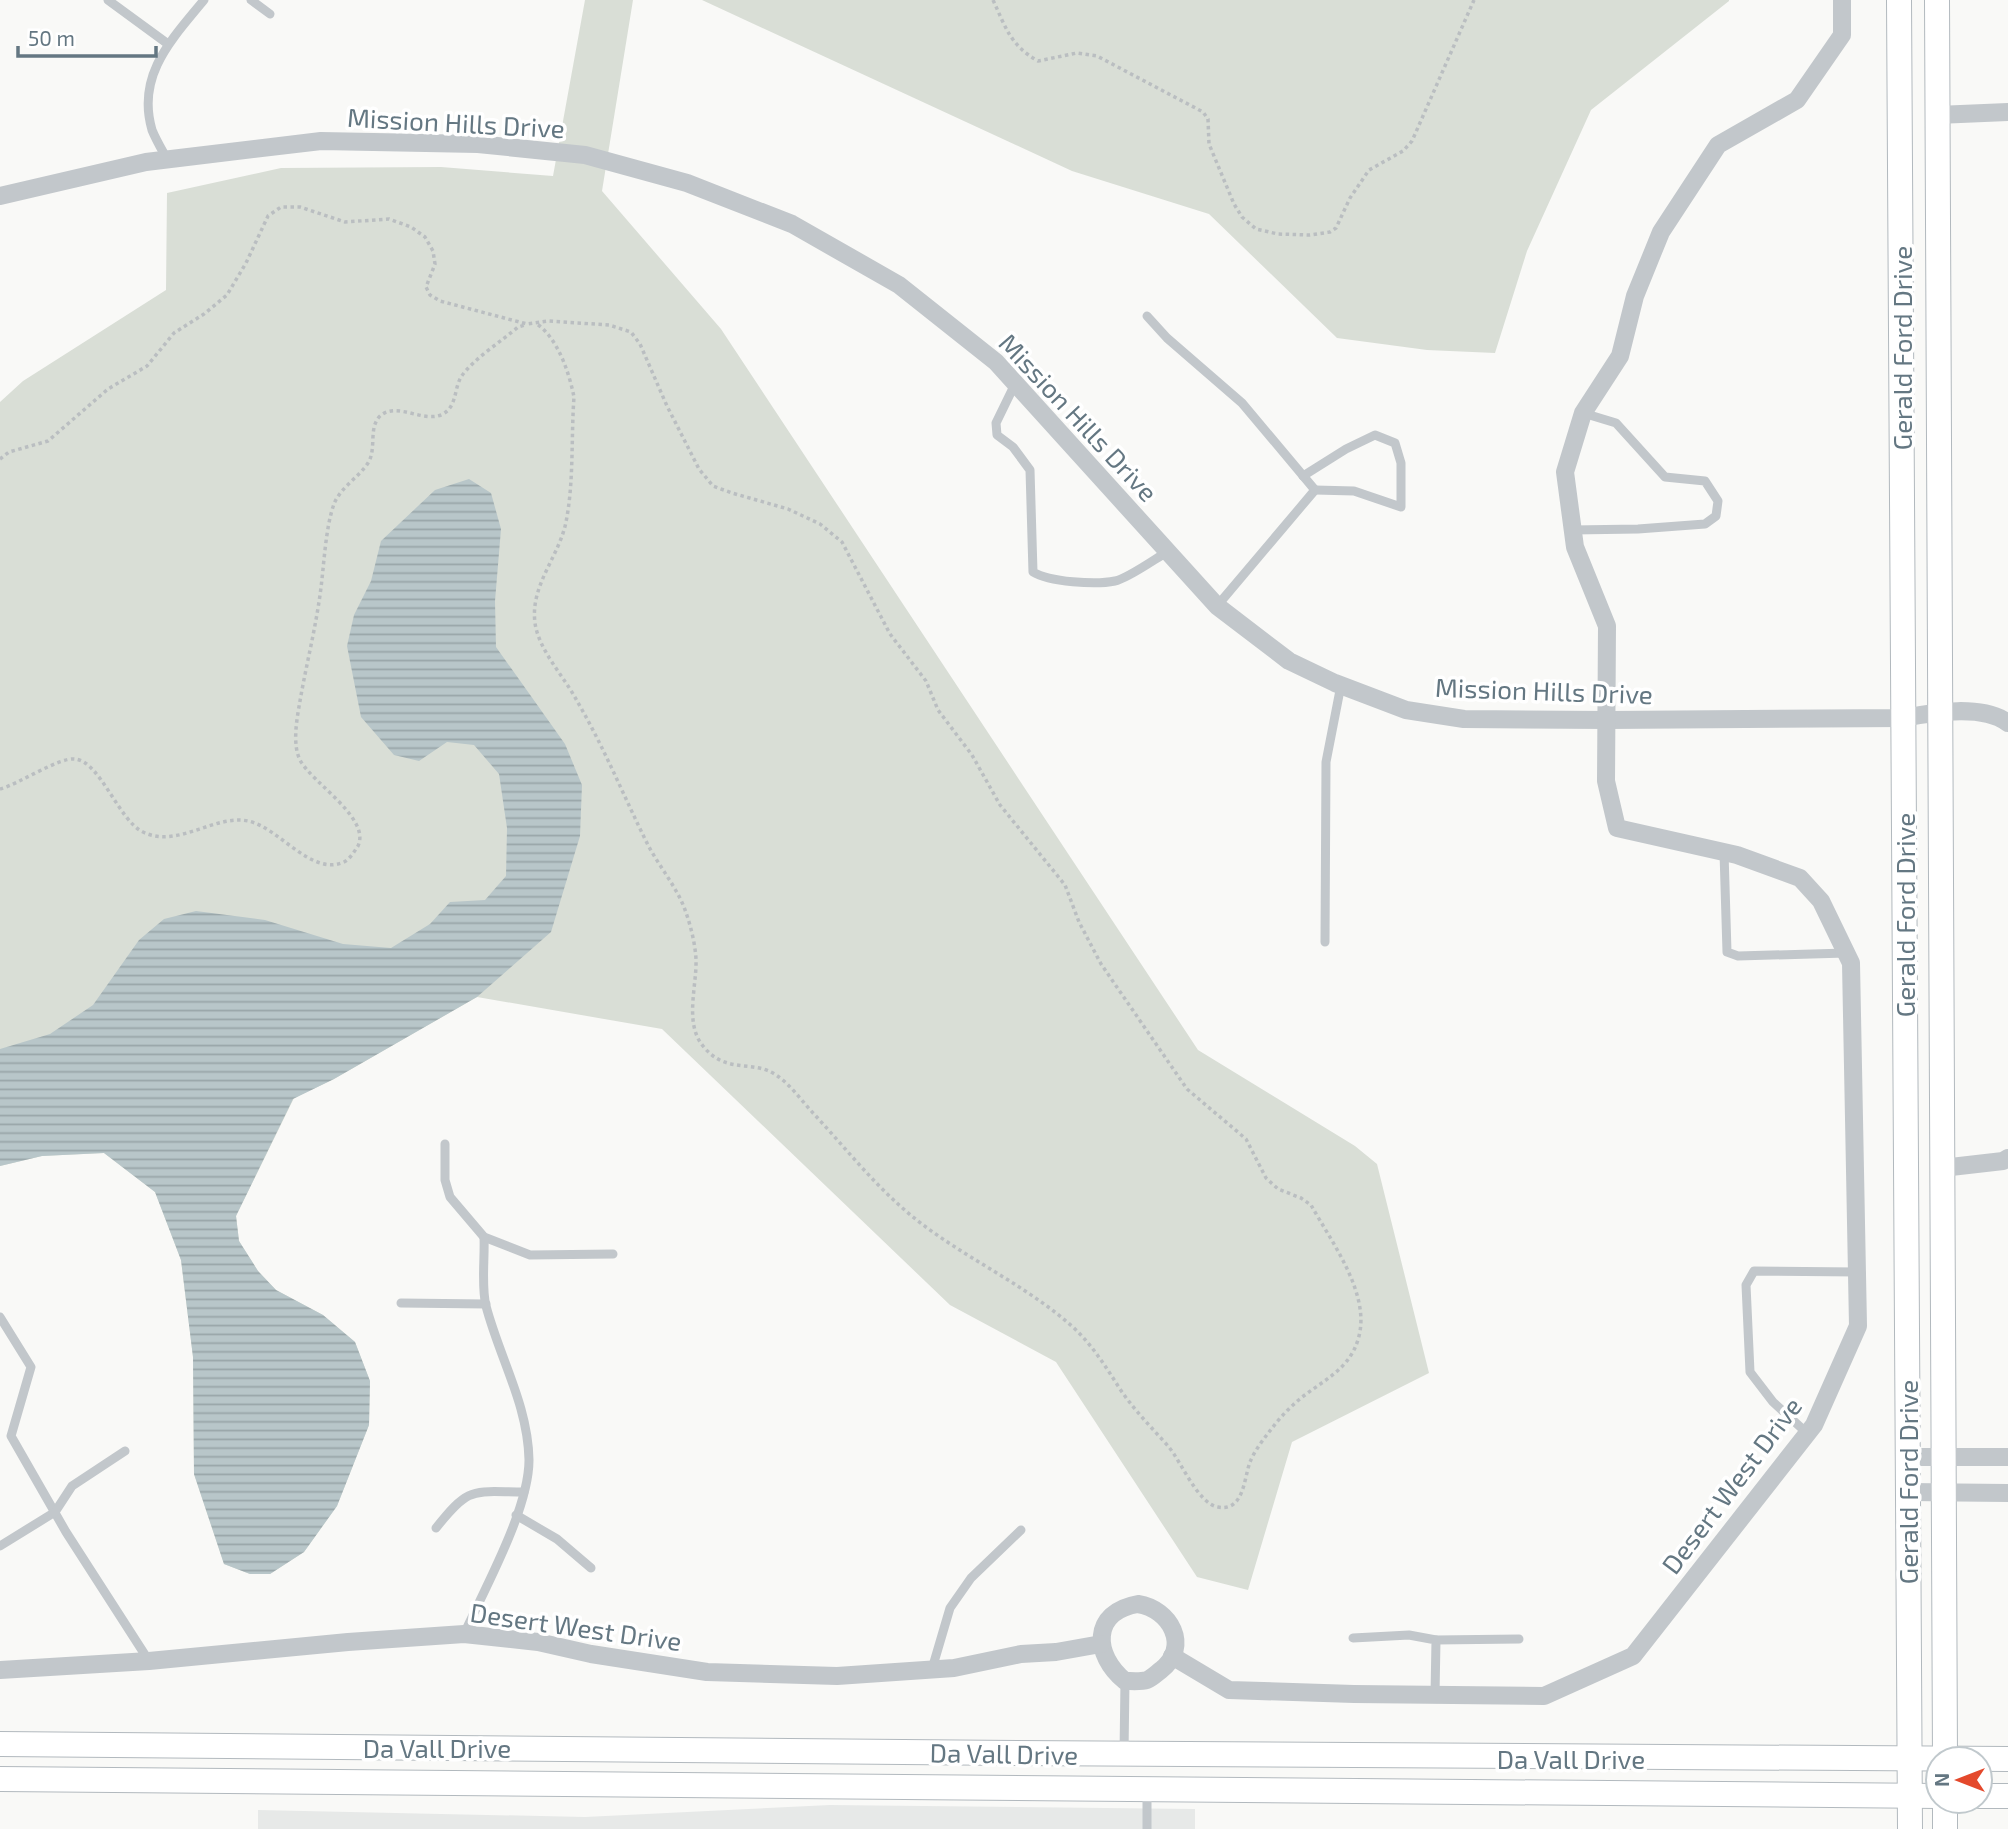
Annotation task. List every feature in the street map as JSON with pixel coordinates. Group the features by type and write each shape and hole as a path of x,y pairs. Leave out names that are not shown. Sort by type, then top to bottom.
{"main road":[{"name":"Gerald Ford Drive","path":"1899,0 1910,1829"},
{"name":"Gerald Ford Drive","path":"1937,0 1945,1745"},
{"name":"Da Vall Drive","path":"0,1744 1924,1760"},
{"name":"Da Vall Drive","path":"0,1779 1924,1796"}],"street":[{"path":"1608,720 1607,626 1575,547 1565,472 1583,413 1620,356 1635,296 1661,232 1718,145 1797,100 1842,35 1842,0"},
{"path":"1937,115 2008,112"},
{"name":"Mission Hills Drive","path":"0,196 146,162 321,141 478,144 585,155 687,183 792,224 899,285 996,362 1217,606 1289,661 1340,685 1406,710 1464,719 1903,718 1940,711 1997,715 2008,723"},
{"name":"Desert West Drive","path":"1172,1656 1229,1690 1544,1696 1633,1656 1814,1426 1858,1326 1851,963 1821,901 1800,878 1724,852 1617,828 1606,781 1608,720"},
{"path":"1942,1168 2003,1161 2008,1158"},
{"path":"1907,1457 2008,1457"},
{"path":"1908,1493 2008,1493"},
{"path":"1126,1606 1150,1606 1169,1620 1175,1644 1172,1656 1166,1666 1147,1680 1125,1681 1104,1656 1102,1632 1115,1612 1126,1606"},
{"name":"Desert West Drive","path":"0,1670 149,1661 464,1634 538,1642 591,1654 707,1672 837,1676 954,1668 1021,1654 1056,1652 1101,1644"}],"lane":[{"path":"108,0 168,44"},
{"path":"167,159 153,132 148,100 156,65 168,44 204,0"},
{"path":"251,0 270,14"},
{"path":"1147,316 1167,338 1242,403 1315,490 1354,491 1401,507 1401,463 1395,443 1375,436 1346,449 1303,475"},
{"path":"1015,384 996,424 997,436 1013,447 1030,470 1034,572 1063,581 1116,581 1167,551"},
{"path":"1573,530 1705,524 1716,516 1718,501 1705,481 1665,477 1616,423 1583,413"},
{"path":"1217,606 1315,490"},
{"path":"1325,942 1326,762 1340,685"},
{"path":"1724,852 1727,952 1738,956 1846,953"},
{"path":"445,1144 445,1180 450,1196 484,1237 530,1255 613,1254"},
{"path":"464,1634 505,1545 524,1492 529,1461 523,1411 486,1304 484,1237"},
{"path":"1808,1434 1773,1402 1750,1372 1746,1285 1754,1271 1857,1272"},
{"path":"401,1303 486,1304"},
{"path":"0,1317 31,1367 11,1436 55,1512 149,1661"},
{"path":"0,1546 55,1512 72,1486 125,1451"},
{"path":"436,1528 465,1496 478,1492 524,1492"},
{"path":"516,1515 557,1539 591,1568"},
{"path":"932,1669 950,1608 971,1578 1021,1530"},
{"path":"1353,1638 1409,1635 1437,1640 1520,1639"},
{"path":"1435,1695 1437,1640"},
{"path":"1124,1755 1125,1681"},
{"path":"1147,1789 1147,1829"}],"path":[{"path":"993,0 1006,33 1023,52 1038,61 1077,52 1097,56 1203,112 1208,119 1209,144 1242,217 1256,229 1279,234 1310,235 1336,228 1350,198 1370,170 1403,150 1412,141 1474,0"},
{"path":"0,459 9,452 48,441 107,389 148,366 174,332 204,314 227,295 246,263 268,216 281,207 300,206 345,222 389,219 411,227 425,237 433,251 435,264 426,287 430,295 462,308 527,324 548,321 609,325 631,332 640,344 699,469 713,486 788,509 820,524 842,542 890,634 926,681 938,710 972,755 1000,805 1065,885 1079,922 1101,964 1188,1089 1246,1139 1266,1178 1278,1189 1311,1205 1355,1284 1362,1316 1359,1338 1351,1354 1335,1376 1295,1403 1270,1430 1250,1462 1245,1487 1233,1504 1224,1508 1214,1507 1204,1500 1169,1447 1149,1427 1120,1389 1108,1367 1074,1329 1040,1302 931,1231 897,1203 773,1072 725,1063 701,1044 696,1032 693,1009 696,963 685,910 677,891 649,848 591,725 544,649 535,627 534,607 541,580 560,544 567,516 575,397 571,380 548,332 537,324"},
{"path":"0,789 63,760 74,758 84,761 110,792 131,825 151,835 181,835 234,820 247,820 259,824 316,862 330,865 345,862 354,854 360,840 357,826 299,759 296,735 335,502 369,462 374,426 380,416 390,412 425,417 445,413 452,405 459,380 466,371 518,327 527,324"}],"shaded area":[{"path":"585,0 633,0 602,191 721,329 1198,1050 1355,1146 1377,1164 1429,1373 1292,1442 1248,1590 1197,1577 1056,1362 950,1305 662,1029 477,997 334,1079 294,1098 236,1216 239,1241 258,1271 276,1290 323,1315 355,1342 370,1381 369,1425 337,1506 304,1552 270,1574 250,1574 224,1564 194,1474 193,1357 181,1260 155,1192 104,1153 42,1156 0,1166 0,402 23,381 166,290 167,193 281,168 441,167 553,176"},
{"path":"702,0 1729,1 1591,110 1527,251 1495,353 1427,350 1337,338 1209,214 1072,171"},
{"path":"469,479 491,493 501,529 495,601 496,647 565,744 582,785 580,836 551,932 477,997 334,1079 293,1099 236,1216 239,1241 258,1271 276,1290 323,1315 355,1342 370,1381 369,1425 337,1506 304,1552 270,1574 250,1574 224,1564 194,1474 193,1357 181,1260 155,1192 104,1153 42,1156 0,1166 0,1049 50,1034 93,1005 139,940 164,919 196,911 265,920 343,944 391,948 430,924 450,902 485,900 506,876 507,828 499,774 474,745 447,742 419,761 394,755 361,717 347,646 354,615 371,581 381,541 435,490"},
{"path":"830,1805 1195,1809 1195,1829 258,1829 258,1810 585,1817"}]}
